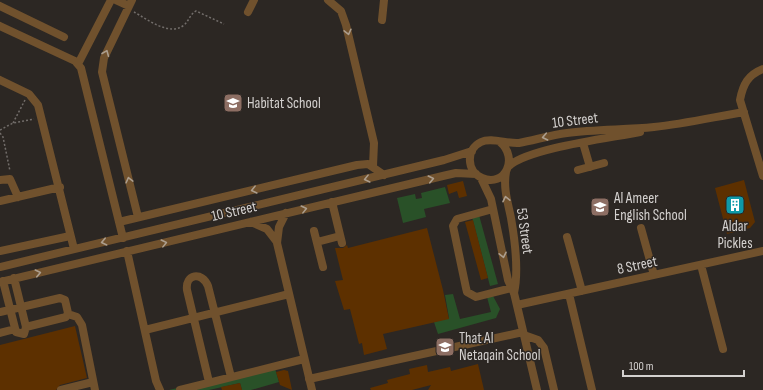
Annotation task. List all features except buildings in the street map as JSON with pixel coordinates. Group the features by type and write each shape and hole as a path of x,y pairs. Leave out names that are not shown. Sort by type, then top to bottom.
{"street":[{"path":"2,0 0,5 64,37"},
{"path":"78,64 111,0"},
{"path":"116,0 129,5 104,58 102,72 138,217"},
{"path":"248,12 254,0"},
{"path":"328,0 341,11 346,24 374,143 373,166"},
{"path":"382,20 384,0"},
{"path":"0,26 78,64 83,73 124,238"},
{"path":"763,69 749,77 742,88 740,100 763,176"},
{"path":"0,80 29,94 38,105 60,187 74,249"},
{"name":"10 Street","path":"500,142 521,142 559,134 653,127 744,112"},
{"name":"10 Street","path":"507,169 520,158 643,131 653,127"},
{"path":"584,132 588,137 584,143 590,167"},
{"path":"487,140 500,142 509,153 507,169 494,179 478,176 470,163 472,150 476,145 487,140"},
{"name":"10 Street","path":"0,267 384,175 444,160 472,150"},
{"path":"578,170 604,163"},
{"path":"119,222 357,165 368,164 384,175"},
{"name":"53 Street","path":"507,169 504,187 512,229 516,266 512,291"},
{"name":"10 Street","path":"1,282 447,175 461,173 478,176"},
{"name":"53 Street","path":"478,176 488,191 493,209 537,390"},
{"path":"0,180 10,179 18,197"},
{"path":"0,201 60,187"},
{"path":"317,242 341,240 332,202"},
{"path":"493,209 462,218 454,222 453,226 464,280 467,292 476,297 512,291"},
{"path":"286,213 279,227 277,243 312,390"},
{"path":"251,222 267,229 277,243"},
{"path":"640,228 654,275"},
{"path":"314,231 323,267"},
{"path":"0,251 70,236"},
{"path":"567,237 582,291"},
{"name":"8 Street","path":"517,305 763,251"},
{"path":"127,252 157,386 160,390"},
{"path":"701,265 723,349"},
{"path":"210,382 186,285 189,279 194,276 200,276 205,280 231,377"},
{"path":"1,282 15,329 18,334 24,334 26,327 14,278"},
{"path":"145,330 289,294"},
{"path":"569,294 592,390"},
{"path":"0,312 60,298 65,300 68,314"},
{"path":"26,327 66,317 68,314"},
{"path":"61,390 94,386 82,325 77,317 68,314"},
{"path":"0,333 15,329"},
{"path":"309,379 523,333 538,340 544,348 554,390"},
{"path":"180,390 304,359"}],"path":[{"path":"129,5 165,28 179,29 196,11 224,24"},
{"path":"13,123 22,104 29,94"},
{"path":"10,179 10,166 3,137 0,131 13,123 42,118"}],"green space":[{"path":"445,187 450,203 424,209 426,217 403,223 397,198 415,194 416,199 422,198 421,193"},
{"path":"479,215 498,284 490,286 472,217"},
{"path":"453,294 460,319 491,312 487,297 493,296 500,309 496,318 438,334 434,322 449,318 445,295"},
{"path":"274,365 279,382 251,390 242,390 240,383 209,390 169,390"}],"place":[{"name":"Habitat School","path":"233,103"},
{"name":"Aldar Pickles","path":"735,205"},
{"name":"Al Ameer English School","path":"600,207"},
{"name":"That Al Netaqain School","path":"445,347"}]}
